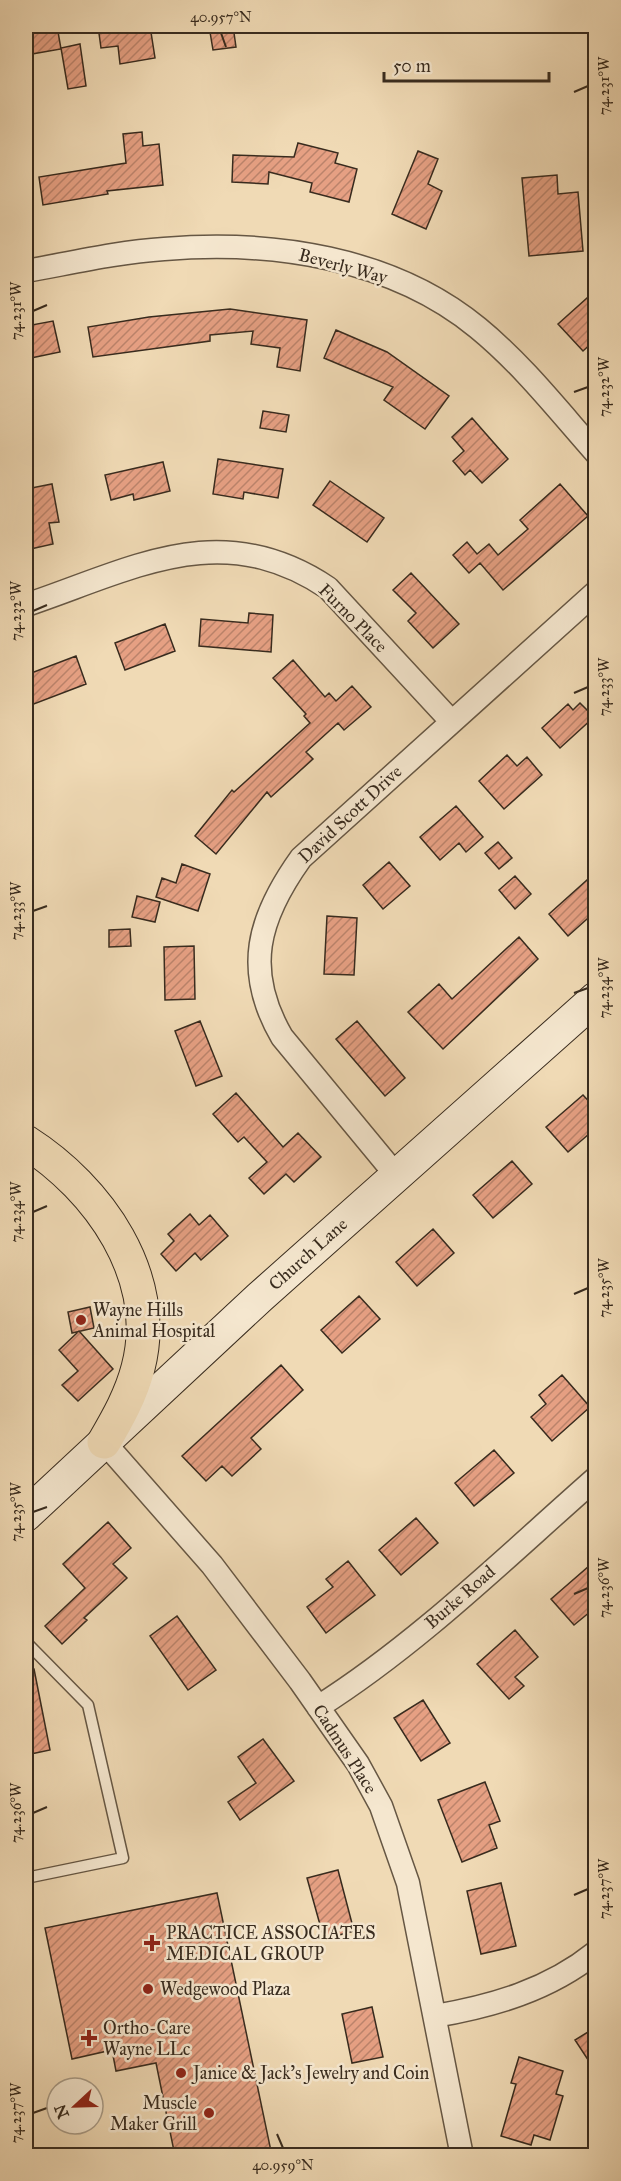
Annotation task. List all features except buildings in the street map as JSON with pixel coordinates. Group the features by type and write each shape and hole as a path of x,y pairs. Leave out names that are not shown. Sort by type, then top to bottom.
{"main road":[{"path":"26,1142 58,1163 96,1203 128,1260 137,1288 141,1337 139,1366 128,1399 104,1442"}],"street":[{"name":"Beverly Way","path":"26,271 162,249 216,246 278,250 318,256 366,269 438,301 476,326 509,355 596,453"},
{"name":"Furno Place","path":"26,605 143,562 177,555 212,551 245,553 276,560 304,572 328,588 451,721"},
{"name":"David Scott Drive","path":"396,1175 282,1037 268,1013 258,969 260,941 268,912 282,884 301,858 596,592"},
{"name":"Church Lane","path":"26,1515 396,1175 596,998"},
{"name":"Cadmus Place","path":"104,1442 212,1565 358,1764 381,1806 399,1852 435,2016 462,2156"},
{"name":"Burke Road","path":"318,1707 368,1676 401,1649 596,1478"},
{"path":"435,2016 487,2007 525,1994 560,1976 596,1952"}],"lane":[{"path":"26,1642 88,1705 123,1858 26,1878"}],"place":[{"name":"Wayne Hills Animal Hospital","path":"81,1320"},
{"name":"PRACTICE ASSOCIATES MEDICAL GROUP","path":"152,1943"},
{"name":"Wedgewood Plaza","path":"148,1989"},
{"name":"Ortho-Care Wayne LLc","path":"89,2038"},
{"name":"Janice & Jack's Jewelry and Coin","path":"181,2073"},
{"name":"Muscle Maker Grill","path":"209,2113"}]}
